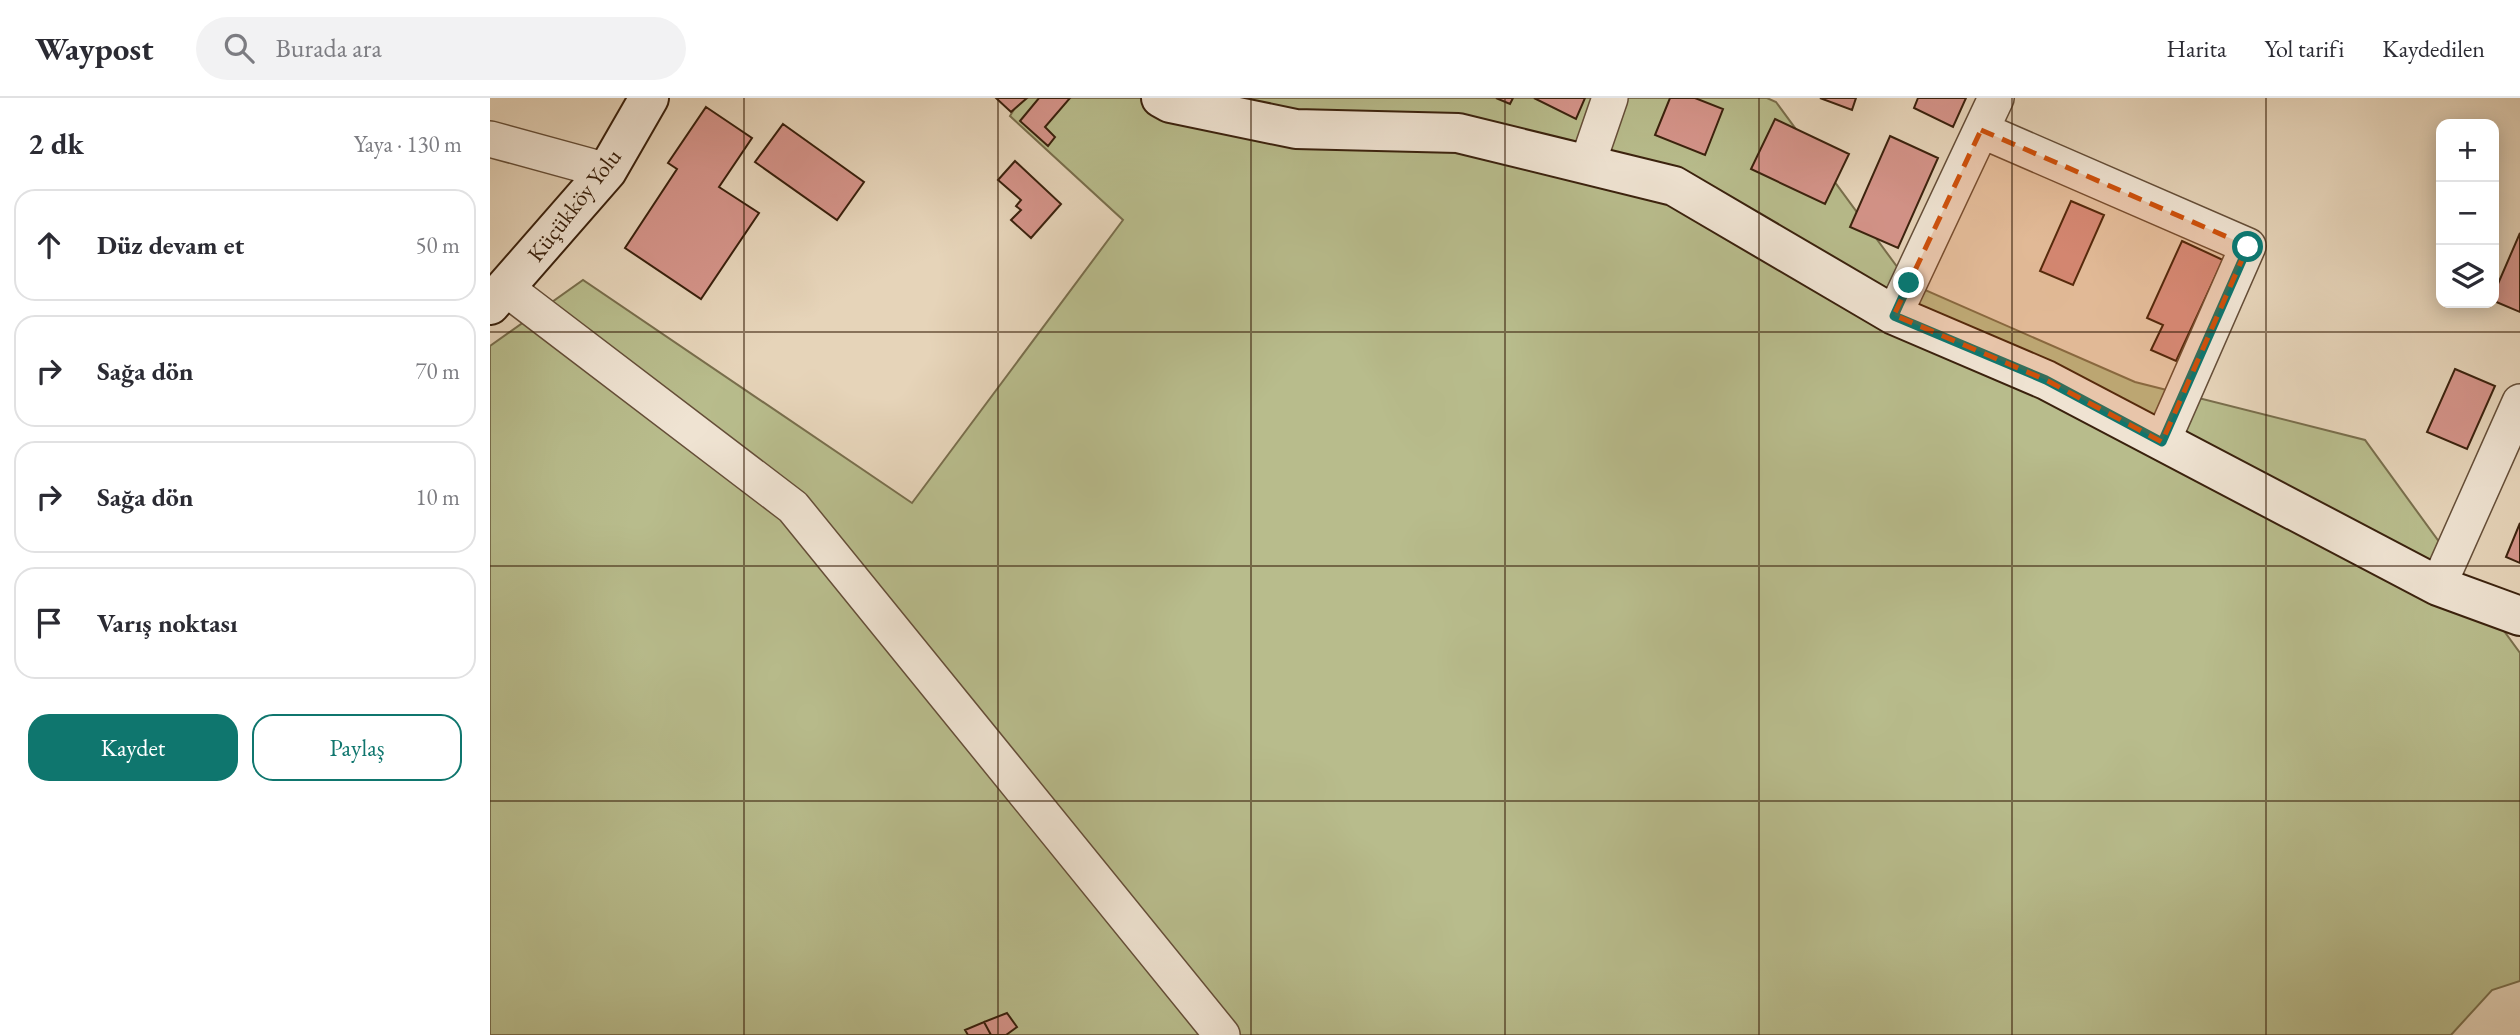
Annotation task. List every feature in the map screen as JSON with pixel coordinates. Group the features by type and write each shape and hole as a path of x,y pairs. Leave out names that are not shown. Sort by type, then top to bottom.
{"street":[{"name":"Küçükköy Yolu","path":"498,297 607,171 649,98"},
{"path":"1587,165 1610,98"},
{"path":"1894,316 1996,98"},
{"path":"1184,101 1296,129 1458,133 1674,186 1894,316 2046,380 2438,586 2520,616"},
{"path":"1981,130 2248,247 2162,442"},
{"path":"490,139 607,171"},
{"path":"498,297 793,507 1223,1035"},
{"path":"2438,586 2520,402"}],"highlighted area":[{"path":"1981,130 2248,246 2162,442 2046,380 1894,315"}],"green space":[{"path":"1021,98 1767,98 1776,102 1909,283 2135,382 2365,440 2520,653 2520,981 2492,990 2451,1035 490,1035 490,346 583,280 912,503 1123,220 1010,116"}],"building":[{"path":"996,98 1027,98 1011,112"},
{"path":"1039,98 1070,98 1045,127 1055,137 1048,146 1020,121"},
{"path":"1496,98 1513,98 1510,104"},
{"path":"1534,98 1585,98 1576,119"},
{"path":"1670,98 1695,98 1723,109 1705,155 1655,135"},
{"path":"1820,98 1856,98 1852,110"},
{"path":"1918,98 1966,98 1953,127 1914,108"},
{"path":"706,107 752,138 719,187 759,213 701,299 625,248 677,169 668,163"},
{"path":"1775,119 1849,154 1825,204 1751,169"},
{"path":"783,124 864,182 837,220 755,162"},
{"path":"1890,136 1938,158 1898,248 1850,227"},
{"path":"1015,161 1061,204 1031,238 1011,220 1021,210 1016,206 1021,200 998,180"},
{"path":"2071,201 2104,215 2073,285 2040,271"},
{"path":"2520,233 2520,312 2499,303 2499,281"},
{"path":"2182,241 2223,260 2176,361 2151,350 2163,325 2147,318"},
{"path":"2455,369 2495,386 2467,449 2427,432"},
{"path":"2520,523 2520,563 2506,557"},
{"path":"1007,1013 1017,1027 1006,1035 991,1035 984,1022"},
{"path":"984,1022 991,1035 968,1035 965,1030"}],"route":[{"path":"1909,283 1894,316 2046,380 2162,442 2248,247"}]}
